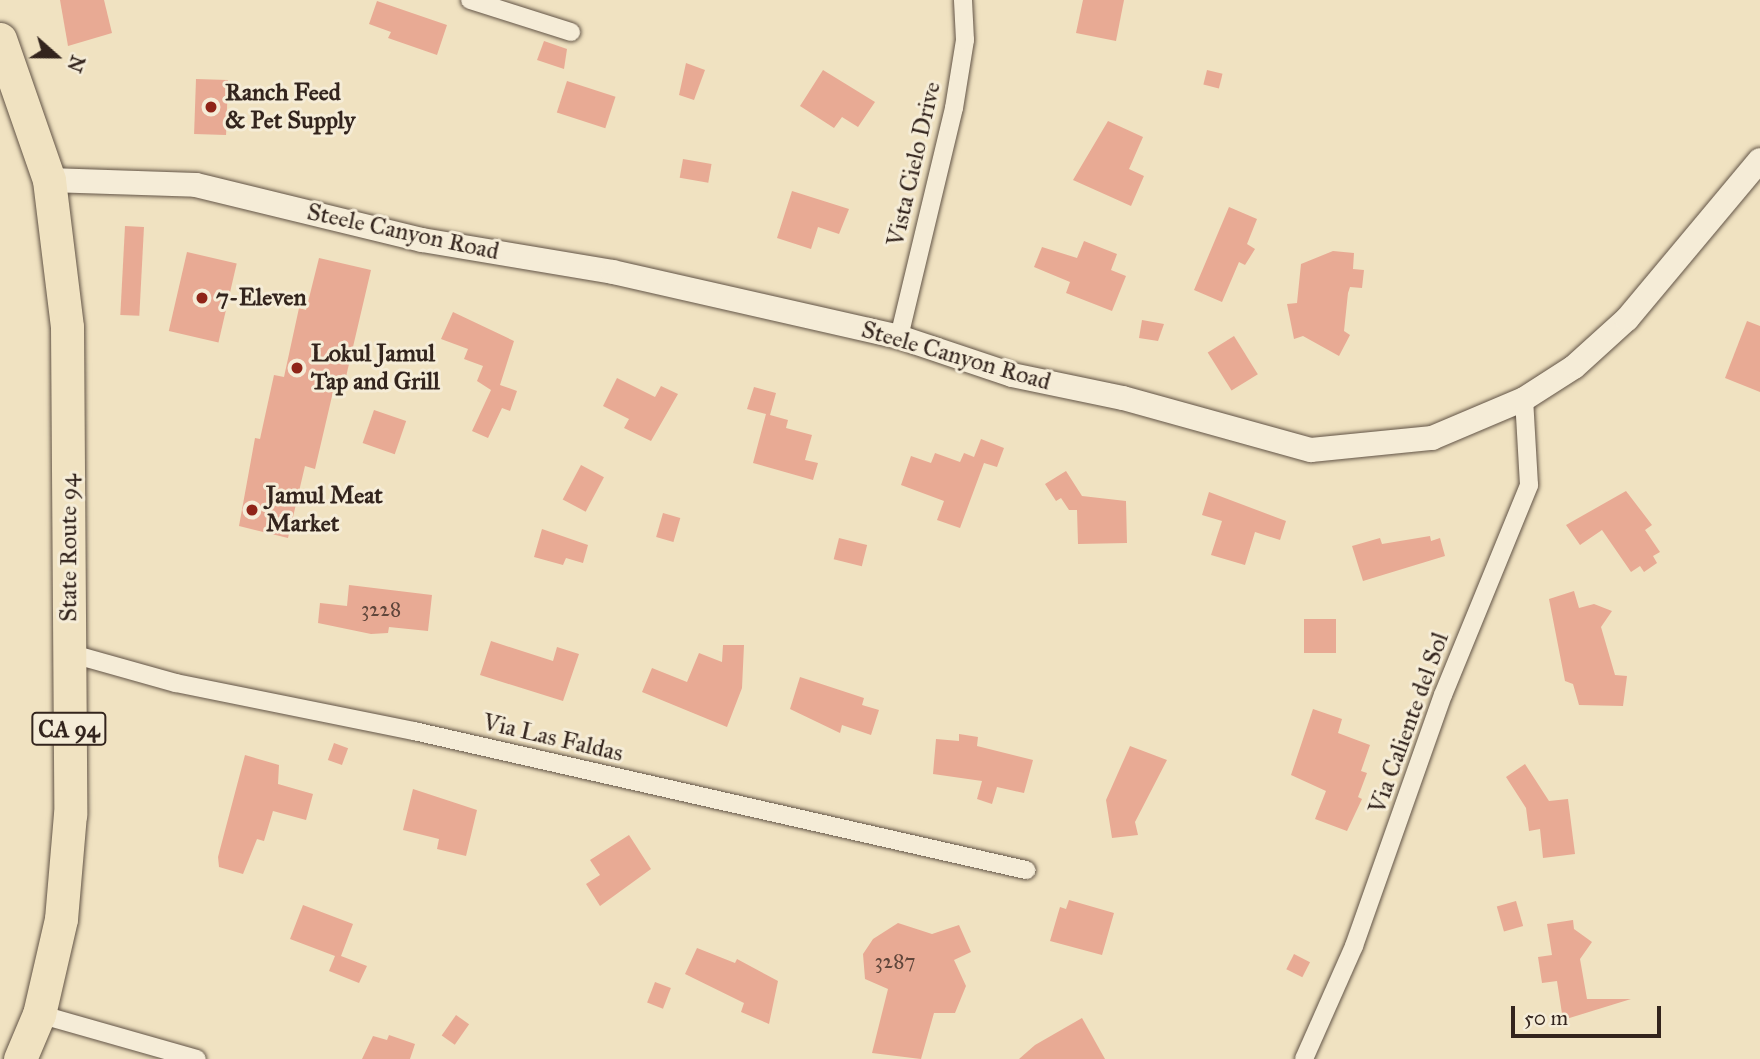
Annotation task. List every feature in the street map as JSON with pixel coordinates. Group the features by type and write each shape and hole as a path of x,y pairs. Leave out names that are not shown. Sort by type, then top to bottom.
{"highway":[{"name":"State Route 94","path":"0,39 49,180 67,327 70,814 61,919 39,1014 20,1059"}],"street":[{"path":"470,0 571,32"},
{"name":"Vista Cielo Drive","path":"900,337 954,108 965,40 962,0"},
{"name":"Steele Canyon Road","path":"49,180 196,185 422,240 613,272 900,337 1012,375 1123,398 1311,450 1432,438 1524,399 1574,367 1627,319 1760,160"},
{"name":"Via Caliente del Sol","path":"1304,1059 1354,946 1443,695 1529,485 1524,399"},
{"name":"Via Las Faldas","path":"69,653 176,683 414,731 1027,870"},
{"path":"39,1014 197,1059"}],"building":[{"path":"60,0 104,0 112,33 68,46"},
{"path":"1083,0 1124,0 1116,41 1076,33"},
{"path":"377,1 447,25 437,55 388,38 391,32 369,24"},
{"path":"544,41 567,49 564,69 537,60"},
{"path":"686,63 705,70 694,100 679,95"},
{"path":"823,70 875,102 858,127 842,117 834,128 800,106"},
{"path":"1207,70 1223,74 1219,88 1203,85"},
{"name":"Ranch Feed & Pet Supply","path":"196,79 228,80 226,135 194,134"},
{"path":"567,81 616,97 605,128 557,112"},
{"path":"1108,121 1143,137 1129,169 1144,176 1131,206 1073,180"},
{"path":"683,159 712,164 708,183 680,178"},
{"path":"792,191 849,209 839,234 818,227 811,249 777,238"},
{"path":"1229,207 1257,219 1247,244 1255,249 1245,265 1239,262 1222,302 1194,290"},
{"path":"125,226 144,227 139,316 120,315"},
{"path":"1084,241 1117,254 1111,270 1126,276 1112,311 1066,293 1070,282 1034,267 1042,247 1077,258"},
{"path":"1333,251 1354,253 1353,269 1364,270 1362,288 1350,287 1348,293 1344,331 1350,335 1339,356 1303,336 1294,339 1287,304 1297,303 1301,264"},
{"name":"7-Eleven","path":"187,252 237,263 218,342 169,331"},
{"path":"319,258 371,270 345,381 336,379 315,469 305,466 288,538 239,526 255,438 260,439 274,375 284,377 299,308 306,310"},
{"path":"453,312 514,341 500,385 517,391 510,411 502,408 488,438 472,431 491,390 477,381 483,366 464,359 468,349 441,339"},
{"path":"1142,320 1164,324 1158,341 1139,338"},
{"path":"1747,321 1760,326 1760,392 1725,378"},
{"path":"1234,336 1258,374 1232,391 1208,352"},
{"path":"617,378 655,397 661,386 678,394 651,441 624,428 629,419 603,406"},
{"path":"754,387 776,393 770,415 788,420 786,428 812,435 805,460 818,463 813,480 753,463 766,414 747,409"},
{"path":"374,410 406,421 395,454 363,443"},
{"path":"981,439 1004,448 997,467 984,463 960,528 937,520 944,501 901,485 911,456 931,463 935,453 960,462 964,453 974,457"},
{"path":"581,465 604,477 586,512 563,499"},
{"path":"1066,471 1082,496 1126,501 1127,543 1078,544 1077,510 1069,510 1061,498 1056,501 1045,484"},
{"path":"1626,491 1652,525 1645,530 1660,552 1653,556 1657,563 1644,572 1640,566 1631,572 1602,530 1580,545 1566,525"},
{"path":"1209,492 1286,521 1280,540 1255,532 1245,565 1211,555 1222,521 1202,515"},
{"path":"663,513 680,518 673,542 656,537"},
{"path":"542,529 588,545 583,563 566,558 563,565 534,557"},
{"path":"1430,536 1431,541 1440,538 1445,556 1363,581 1352,546 1380,538 1382,544"},
{"path":"839,538 867,545 862,566 834,559"},
{"path":"349,585 432,595 428,631 389,627 388,633 371,634 318,623 320,603 347,606"},
{"path":"1574,591 1579,608 1594,604 1612,611 1601,627 1615,675 1627,676 1623,706 1579,705 1573,684 1565,681 1549,599"},
{"path":"1304,619 1336,619 1336,653 1304,653"},
{"path":"491,641 553,661 557,647 579,654 563,701 480,675"},
{"path":"723,645 744,645 742,688 727,727 642,692 652,668 687,682 699,653 722,662"},
{"path":"800,677 864,698 862,705 879,710 871,735 842,725 840,733 790,709"},
{"path":"1313,709 1342,719 1338,733 1370,745 1361,771 1367,773 1358,797 1362,799 1347,831 1315,819 1326,791 1291,775"},
{"path":"959,734 978,737 977,746 1033,760 1024,793 997,787 992,804 977,799 982,781 933,774 936,739 959,741"},
{"path":"334,743 348,748 342,765 328,760"},
{"path":"1130,746 1167,760 1135,822 1138,835 1112,838 1106,800"},
{"path":"245,755 279,765 278,784 313,794 306,820 273,811 264,841 257,839 243,874 219,867 218,857"},
{"path":"1525,764 1549,801 1568,799 1575,854 1543,858 1540,829 1529,831 1526,808 1506,777"},
{"path":"413,789 477,810 466,856 437,849 439,839 403,830"},
{"path":"629,835 651,869 600,906 586,884 600,875 590,860"},
{"path":"1069,900 1114,913 1102,955 1050,941 1060,907 1066,909"},
{"path":"1516,901 1523,926 1504,932 1497,907"},
{"path":"303,905 353,924 341,956 367,966 359,983 329,971 335,956 290,939"},
{"path":"1573,920 1574,929 1592,942 1580,959 1587,999 1631,999 1563,1020 1557,981 1542,983 1538,957 1552,955 1547,924"},
{"path":"898,923 932,934 959,925 971,952 954,960 966,986 955,1013 934,1013 921,1059 872,1053 888,989 865,979 863,954 873,939"},
{"path":"697,948 735,963 737,959 778,981 769,1024 741,1012 744,1003 685,974"},
{"path":"1294,954 1310,962 1302,977 1286,969"},
{"path":"655,982 671,988 663,1009 647,1003"},
{"path":"456,1015 469,1024 455,1045 442,1035"},
{"path":"1082,1018 1105,1059 1019,1059 1035,1045"},
{"path":"389,1035 415,1044 410,1059 362,1059 373,1036 387,1040"}],"place":[{"name":"Ranch Feed & Pet Supply","path":"211,107"},
{"name":"7-Eleven","path":"202,298"},
{"name":"Lokul Jamul Tap and Grill","path":"297,368"},
{"name":"Jamul Meat Market","path":"252,510"}]}
